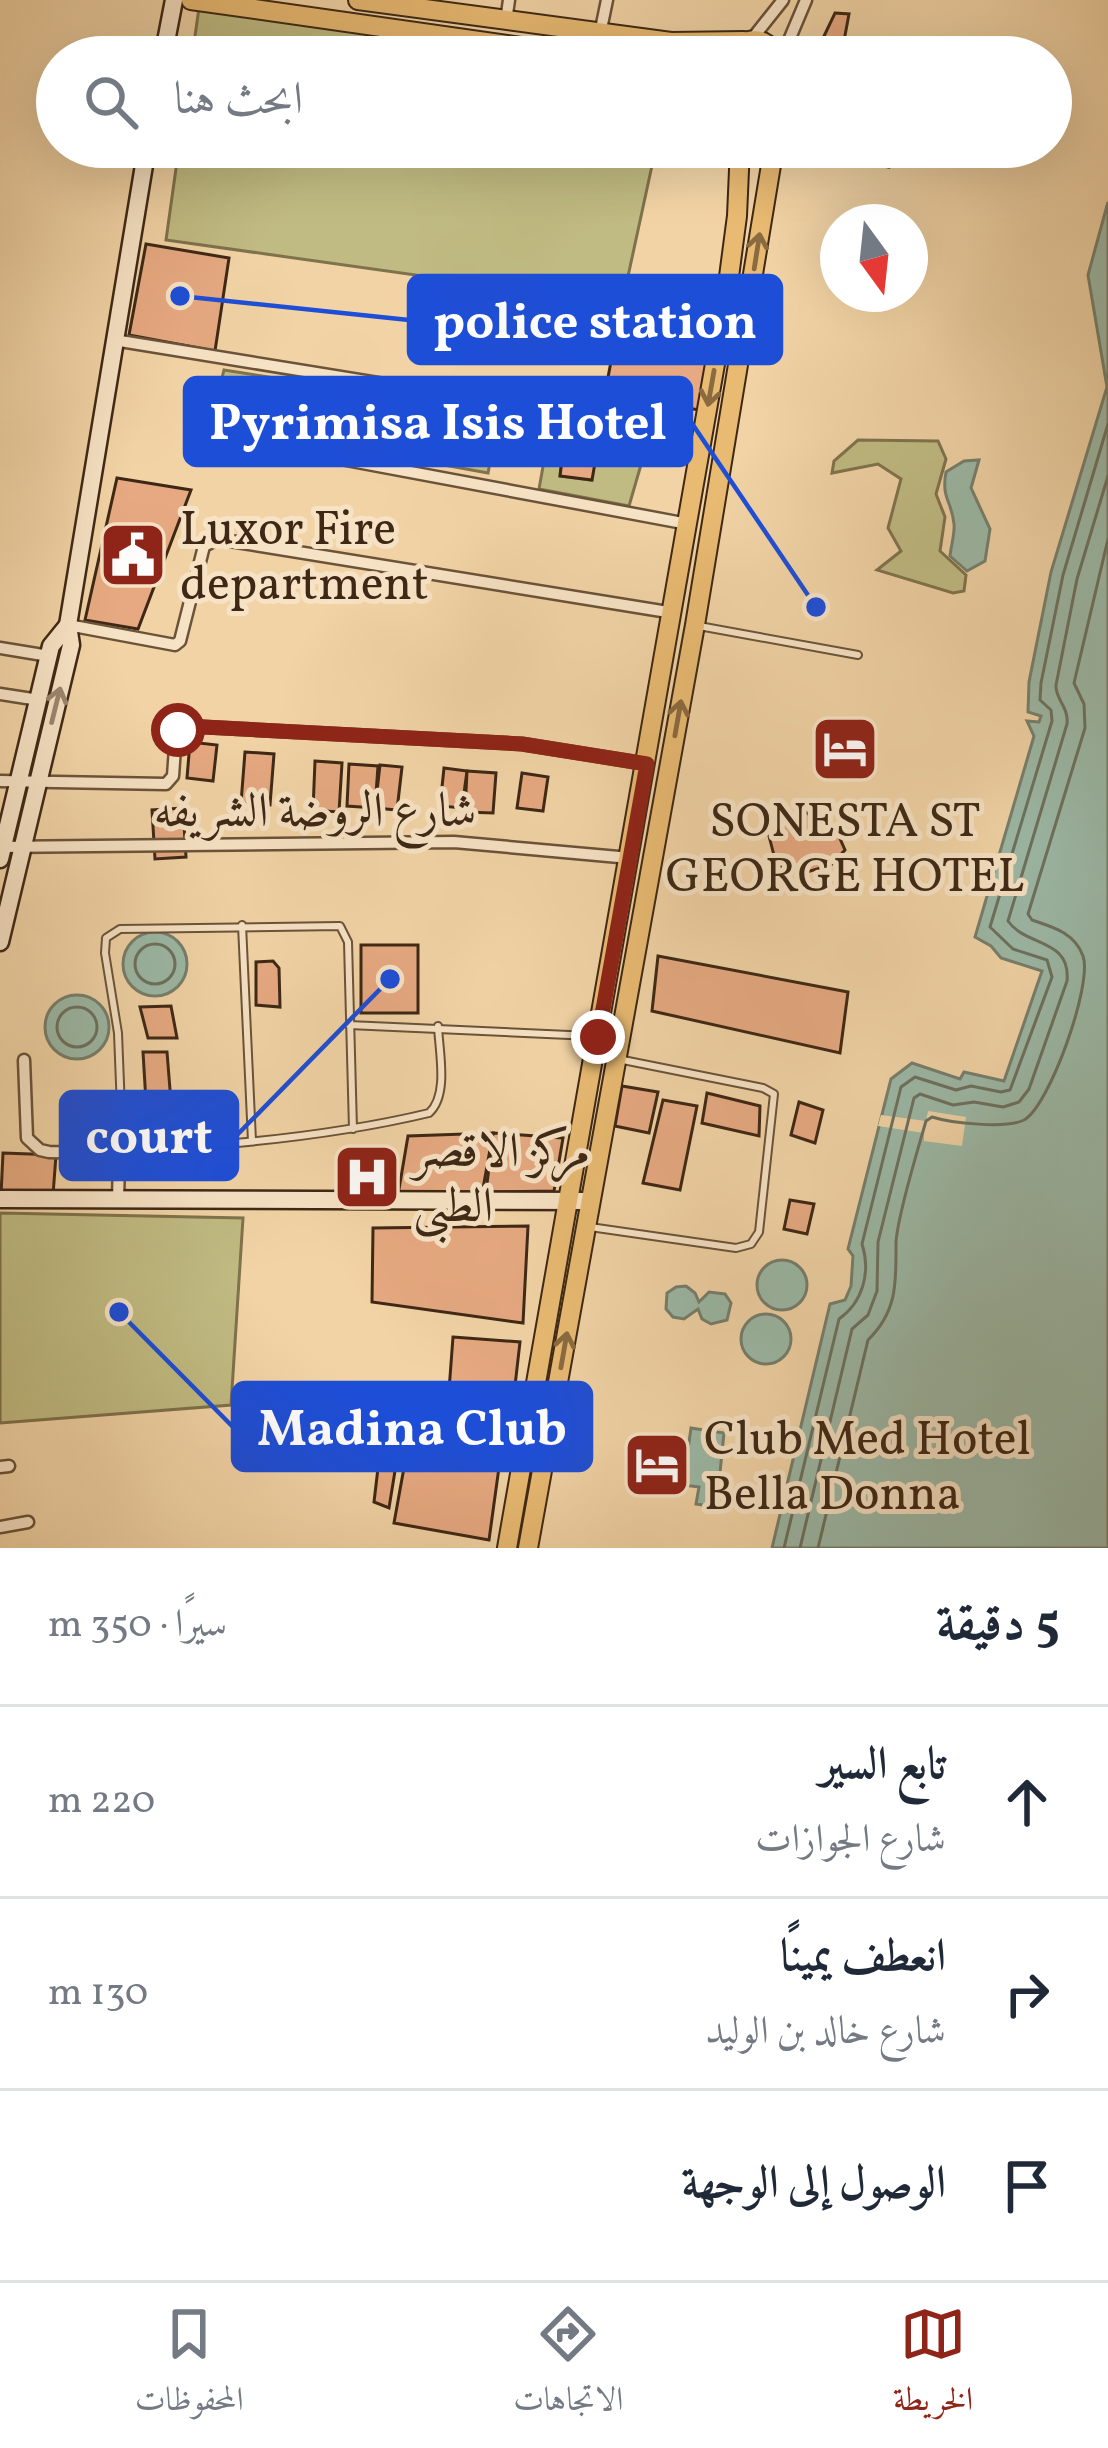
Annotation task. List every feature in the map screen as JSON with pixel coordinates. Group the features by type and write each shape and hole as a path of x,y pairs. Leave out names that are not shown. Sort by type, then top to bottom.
{"main road":[{"path":"168,36 174,0"},
{"path":"191,0 444,36"},
{"path":"358,0 620,36"},
{"path":"6,850 38,781 71,645 68,625 143,168"},
{"path":"507,1548 674,613 732,262 739,168"},
{"path":"528,1548 695,625 771,168"},
{"path":"1,933 9,781 39,700 54,638 68,625"},
{"path":"597,1046 616,1059"},
{"path":"0,1199 590,1201"}],"street":[{"path":"506,21 509,0"},
{"path":"600,34 607,0"},
{"path":"751,36 783,0"},
{"path":"789,36 806,0"},
{"path":"112,340 397,386 702,443"},
{"path":"282,448 688,524"},
{"path":"68,625 178,644 204,546 218,539 674,613"},
{"path":"0,648 49,656"},
{"path":"0,694 39,700"},
{"path":"9,781 166,784 173,776 176,734 185,726 522,744 647,764"},
{"name":"شارع الروضة الشريفه","path":"6,850 454,842 630,858"},
{"path":"24,1060 27,1138 49,1152 114,1153 119,1160 118,1199"},
{"path":"248,1413 526,1442"},
{"path":"0,1527 28,1522"}],"lane":[{"path":"695,625 858,655"},
{"path":"242,925 252,1142"},
{"path":"353,1129 348,942 340,926 120,928 106,938 127,1147 140,1151 353,1129 428,1113 436,1107 440,1082 438,1026"},
{"path":"349,1025 438,1026 597,1046"},
{"path":"586,1227 736,1248 752,1244 759,1232 774,1094 616,1059"}],"shaded area":[{"path":"199,8 388,36 195,36"},
{"path":"176,168 651,168 622,304 166,240"},
{"path":"224,370 352,390 343,452 280,442 276,462 203,453"},
{"path":"422,402 499,414 488,473 411,459"},
{"path":"551,422 647,444 629,506 539,489","holes":["565,429 600,434 591,480 560,476"]},
{"path":"858,440 938,441 946,459 936,494 945,517 940,551 966,575 964,591 953,593 877,570 901,551 888,528 901,479 878,464 832,473 834,461"},
{"path":"0,1213 243,1218 231,1405 0,1423"}],"water":[{"path":"1108,202 1108,1548 772,1548 830,1304 845,1300 851,1286 853,1256 848,1249 891,1079 912,1063 960,1079 964,1072 1004,1081 1042,971 1001,958 975,937 1034,736 1027,721 1039,722 1041,716 1028,712 1029,682 1051,572 1107,387 1088,275"},
{"path":"979,460 971,488 990,529 985,561 967,571 950,556 954,524 945,481 946,472 964,461"},
{"path":"155,932 178,941 187,964 178,987 155,996 132,987 123,964 132,941"},
{"path":"77,995 100,1004 109,1027 100,1050 77,1059 54,1050 45,1027 54,1004"},
{"path":"782,1260 800,1267 807,1285 800,1303 782,1310 764,1303 757,1285 764,1267"},
{"path":"686,1286 699,1302 709,1292 725,1294 731,1303 727,1320 711,1324 698,1309 684,1319 673,1317 666,1309 667,1293"},
{"path":"766,1314 784,1321 791,1339 784,1357 766,1364 748,1357 741,1339 748,1321"},
{"path":"691,1428 724,1433 717,1502 710,1501 709,1506 696,1504 699,1487 683,1485"}],"pier":[{"path":"928,1111 966,1117 962,1146 924,1141 924,1133 878,1126 881,1115 926,1121"}],"building":[{"path":"835,13 849,14 845,36 824,36"},
{"path":"146,244 229,258 215,351 129,335"},
{"path":"622,304 713,322 699,410 605,393"},
{"path":"566,428 600,434 592,480 560,476"},
{"name":"Luxor Fire department","path":"117,478 191,490 138,629 85,620"},
{"path":"190,742 217,745 213,781 187,778"},
{"path":"245,752 274,754 270,805 241,803"},
{"path":"315,761 342,763 339,812 313,810"},
{"path":"349,764 378,766 375,808 347,806"},
{"path":"380,765 402,767 397,810 375,808"},
{"path":"444,768 467,771 462,808 440,806"},
{"path":"467,771 496,773 493,813 465,812"},
{"path":"522,773 548,777 543,811 517,808"},
{"path":"183,808 186,857 155,859 152,810"},
{"path":"802,810 837,832 845,850 831,865 800,874 786,865 777,867 769,836 790,814 795,818"},
{"path":"361,945 418,945 418,1013 361,1013"},
{"path":"658,956 848,992 840,1053 652,1011"},
{"path":"273,961 279,968 280,1007 256,1005 256,962"},
{"path":"171,1006 177,1038 148,1038 140,1007"},
{"path":"143,1052 167,1052 171,1102 146,1102"},
{"path":"622,1086 658,1092 649,1133 615,1126"},
{"path":"707,1093 760,1106 759,1136 702,1123"},
{"path":"663,1100 697,1106 680,1190 643,1183"},
{"path":"799,1102 823,1110 815,1143 791,1135"},
{"path":"493,1133 563,1138 554,1191 486,1192"},
{"path":"493,1133 482,1194 398,1195 408,1136"},
{"path":"3,1153 56,1155 53,1195 1,1195"},
{"path":"790,1200 814,1204 807,1234 784,1229"},
{"path":"528,1226 523,1323 372,1302 373,1228"},
{"path":"453,1337 520,1342 511,1421 447,1417"},
{"path":"409,1440 501,1453 489,1540 394,1523"},
{"path":"378,1468 395,1471 389,1508 374,1502"}],"place":[{"name":"police station","path":"180,296"},
{"name":"Luxor Fire department","path":"133,555"},
{"name":"Pyrimisa Isis Hotel","path":"816,607"},
{"name":"SONESTA ST GEORGE HOTEL","path":"845,749"},
{"name":"court","path":"390,979"},
{"name":"مركز الاقصر الطبى","path":"367,1177"},
{"name":"Madina Club","path":"119,1312"},
{"name":"Club Med Hotel Bella Donna","path":"657,1465"}],"route":[{"path":"178,730 185,726 522,744 647,764 598,1037"}]}
